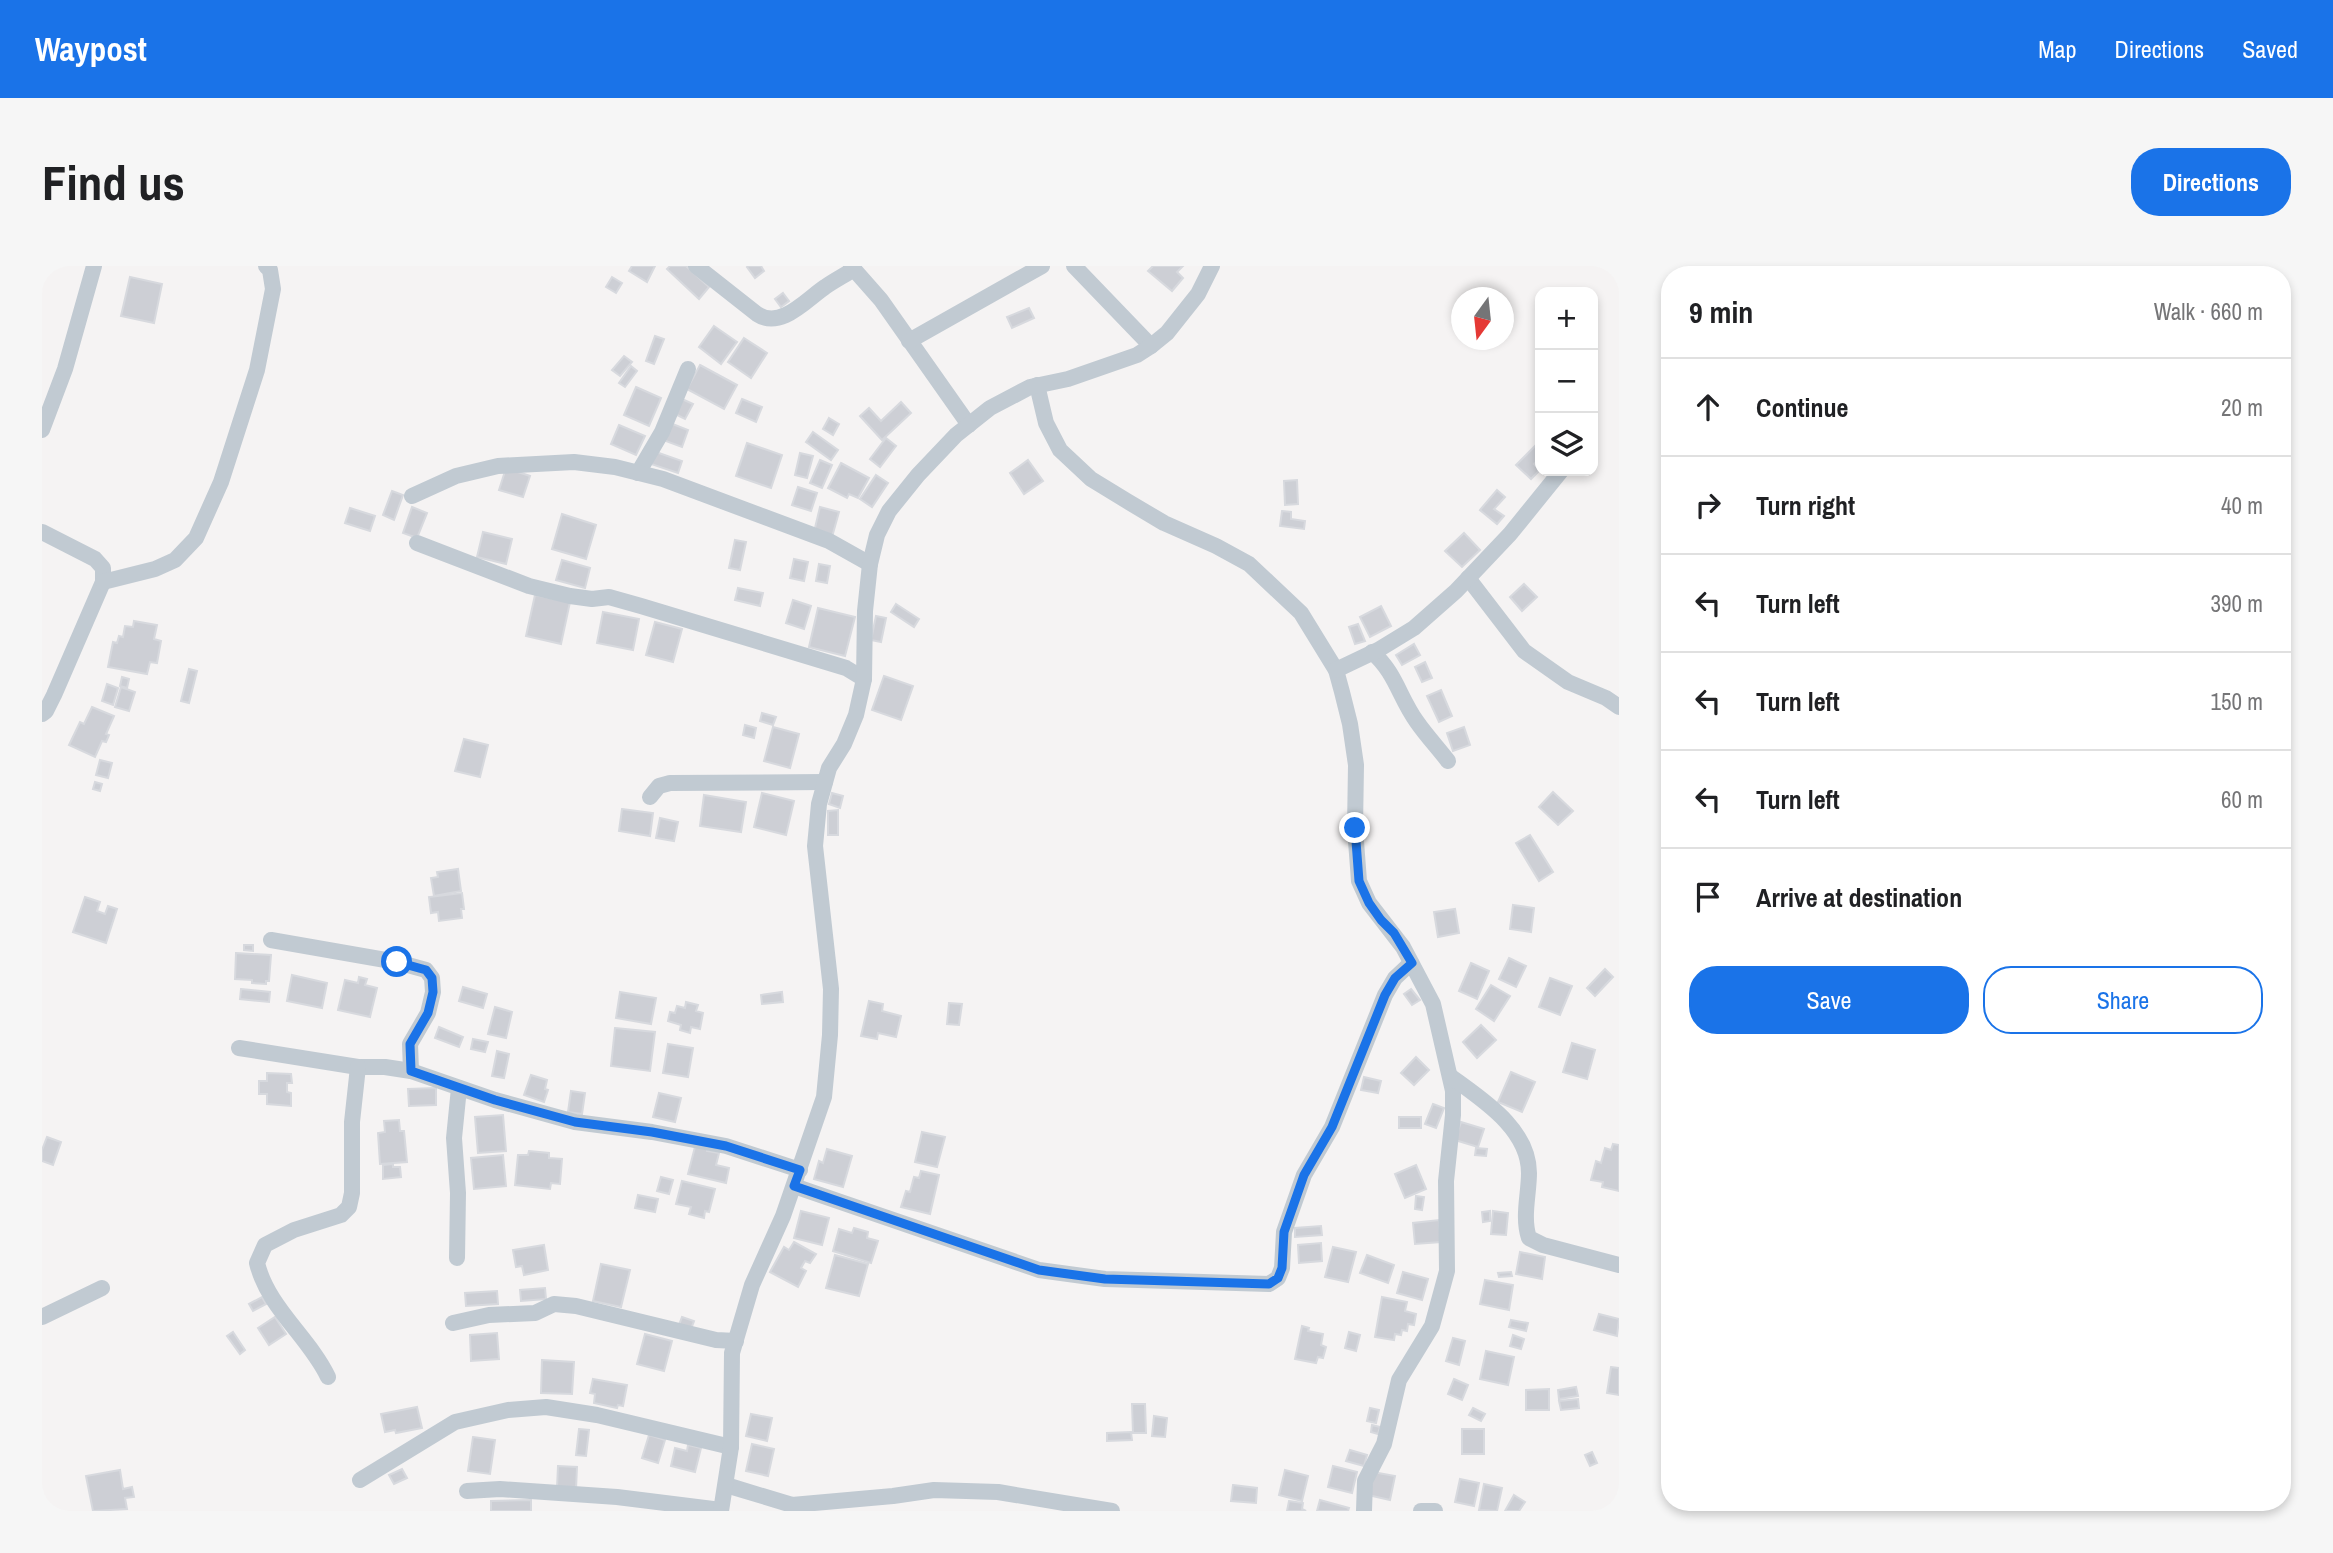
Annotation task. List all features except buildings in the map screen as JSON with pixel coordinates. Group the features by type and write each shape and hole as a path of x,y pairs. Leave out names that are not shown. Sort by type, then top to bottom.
{"street":[{"path":"42,430 65,369 94,266"},
{"path":"103,582 155,569 175,560 195,538 221,482 257,369 273,289 270,270 266,266"},
{"path":"696,266 762,317 775,318 791,312 853,268 881,300 969,425"},
{"path":"909,341 1042,266"},
{"path":"1074,266 1151,346"},
{"path":"467,1491 500,1489 588,1503 721,1510 731,1447 732,1353 752,1285 783,1216 824,1097 831,1035 831,989 815,846 819,804 829,768 844,744 856,715 864,679 865,611 870,564 877,535 889,511 956,435 990,408 1030,387 1068,379 1136,355 1151,346 1167,333 1198,293 1212,266"},
{"path":"638,473 662,432 688,369"},
{"path":"1037,385 1046,423 1059,450 1091,479 1164,523 1249,564 1301,614 1336,670 1350,724 1356,765 1355,828 1359,881 1369,903 1394,933 1433,1004 1453,1091 1446,1181 1447,1271 1432,1326 1399,1380 1384,1444 1365,1481 1364,1511"},
{"path":"412,496 456,476 498,466 574,462 615,467 663,479 829,541 870,564"},
{"path":"1336,670 1378,650 1413,628 1468,578 1510,534 1557,476"},
{"path":"42,532 95,559 103,568 103,582 54,695 42,714"},
{"path":"418,543 529,586 570,596 592,599 609,597 846,668 864,679"},
{"path":"1468,578 1524,650 1568,681 1606,698 1619,707"},
{"path":"1372,652 1394,676 1415,720 1448,761"},
{"path":"650,797 659,786 670,783 825,782"},
{"path":"271,940 397,962 426,970 432,978 433,992 428,1013 410,1044 411,1071"},
{"path":"794,1186 1039,1270 1105,1279 1269,1284 1278,1278 1282,1268 1284,1232 1304,1175 1332,1127 1385,995 1395,978 1412,963"},
{"path":"239,1048 358,1067 411,1071 575,1122 652,1132 726,1146 800,1170"},
{"path":"327,1377 321,1363 267,1289 257,1263 265,1245 294,1230 341,1214 349,1207 352,1193 352,1122 358,1067"},
{"path":"1450,1076 1488,1104 1515,1133 1525,1154 1529,1171 1526,1200 1529,1238 1543,1245 1619,1265"},
{"path":"457,1258 458,1193 454,1139 459,1087"},
{"path":"42,1317 102,1288"},
{"path":"453,1323 489,1315 534,1313 554,1304 576,1306 716,1340 736,1341"},
{"path":"360,1480 455,1422 508,1410 546,1407 597,1415 731,1447"},
{"path":"726,1485 792,1505 934,1490 998,1492 1112,1511"},
{"path":"1421,1511 1436,1511"}],"route":[{"path":"397,962 426,970 432,978 433,992 428,1013 410,1044 411,1071 495,1100 575,1122 652,1132 726,1146 800,1170 794,1186 1039,1270 1105,1279 1269,1284 1278,1278 1282,1268 1284,1232 1304,1175 1332,1127 1385,995 1395,978 1412,963 1394,933 1369,903 1359,881 1355,828"}]}
